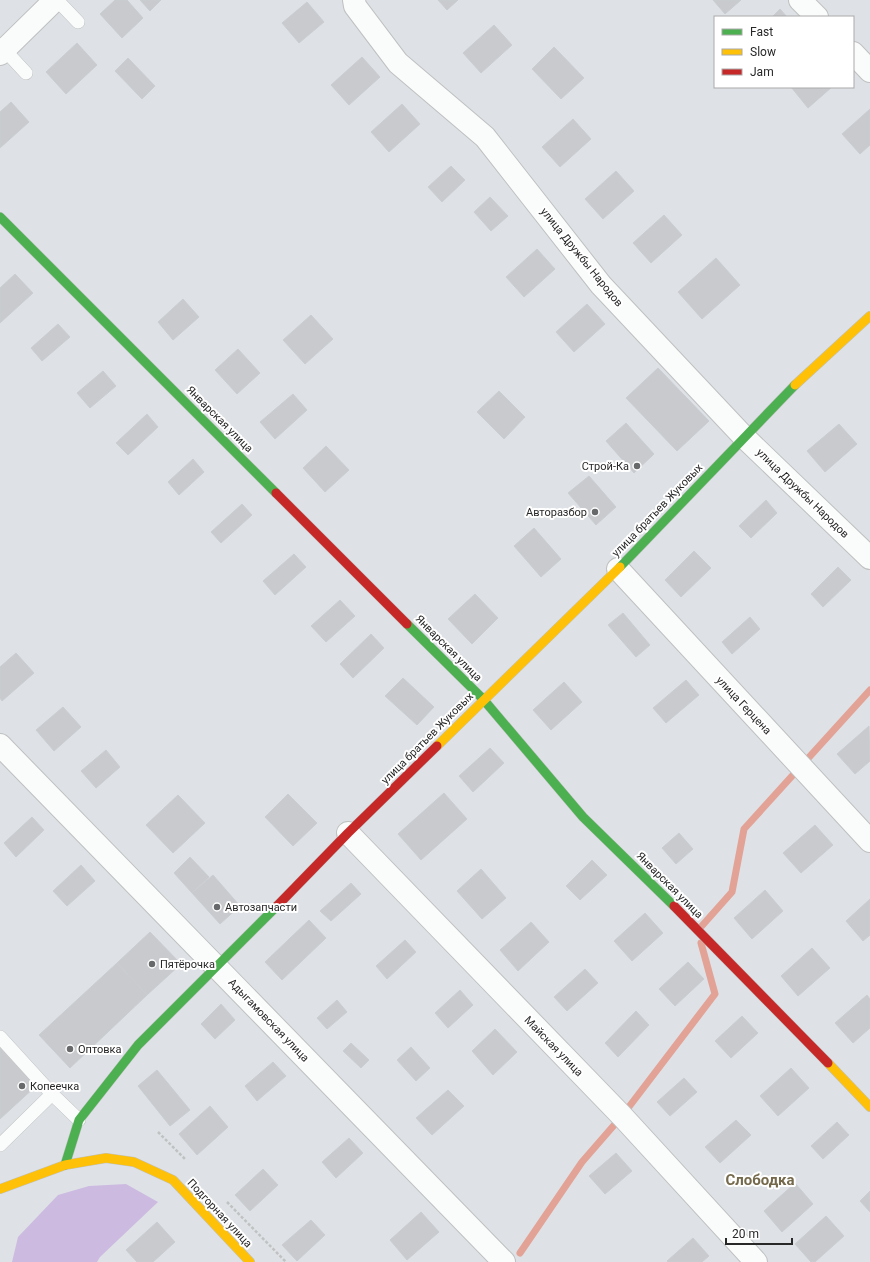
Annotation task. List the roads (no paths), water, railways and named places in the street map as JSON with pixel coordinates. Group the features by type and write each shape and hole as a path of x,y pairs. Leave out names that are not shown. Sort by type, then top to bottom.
{"street":[{"path":"1,50 56,0"},
{"name":"улица Дружбы Народов","path":"354,0 355,6 398,63 485,137 601,285 744,437 870,558"},
{"path":"800,0 816,16"},
{"path":"854,54 870,71"},
{"name":"Январская улица","path":"0,217 483,699 583,817 692,925 870,1107"},
{"name":"улица братьев Жуковых","path":"65,1165 79,1120 138,1045 218,967 348,833 483,699 618,569 798,380 870,316"},
{"name":"улица Герцена","path":"618,569 870,841"},
{"name":"Адыгамовская улица","path":"0,745 504,1262"},
{"name":"Майская улица","path":"348,833 622,1116 756,1262"},
{"name":"Подгорная улица","path":"0,1189 65,1165 93,1159 120,1158 148,1167 173,1180 250,1262"}],"lane":[{"path":"56,0 78,22"},
{"path":"1,50 26,73"},
{"path":"0,1037 52,1094 79,1120"},
{"path":"0,1145 52,1094"}],"waterway":[{"path":"700,928 732,892 744,829 870,690"},
{"path":"520,1253 582,1162 622,1116 715,994 701,943"}],"place":[{"name":"Строй-Ка","path":"637,466"},
{"name":"Авторазбор","path":"595,512"},
{"name":"Автозапчасти","path":"217,907"},
{"name":"Пятёрочка","path":"152,964"},
{"name":"Оптовка","path":"70,1049"},
{"name":"Копеечка","path":"22,1086"}],"district":[{"name":"Слободка","path":"760,1180"}]}
